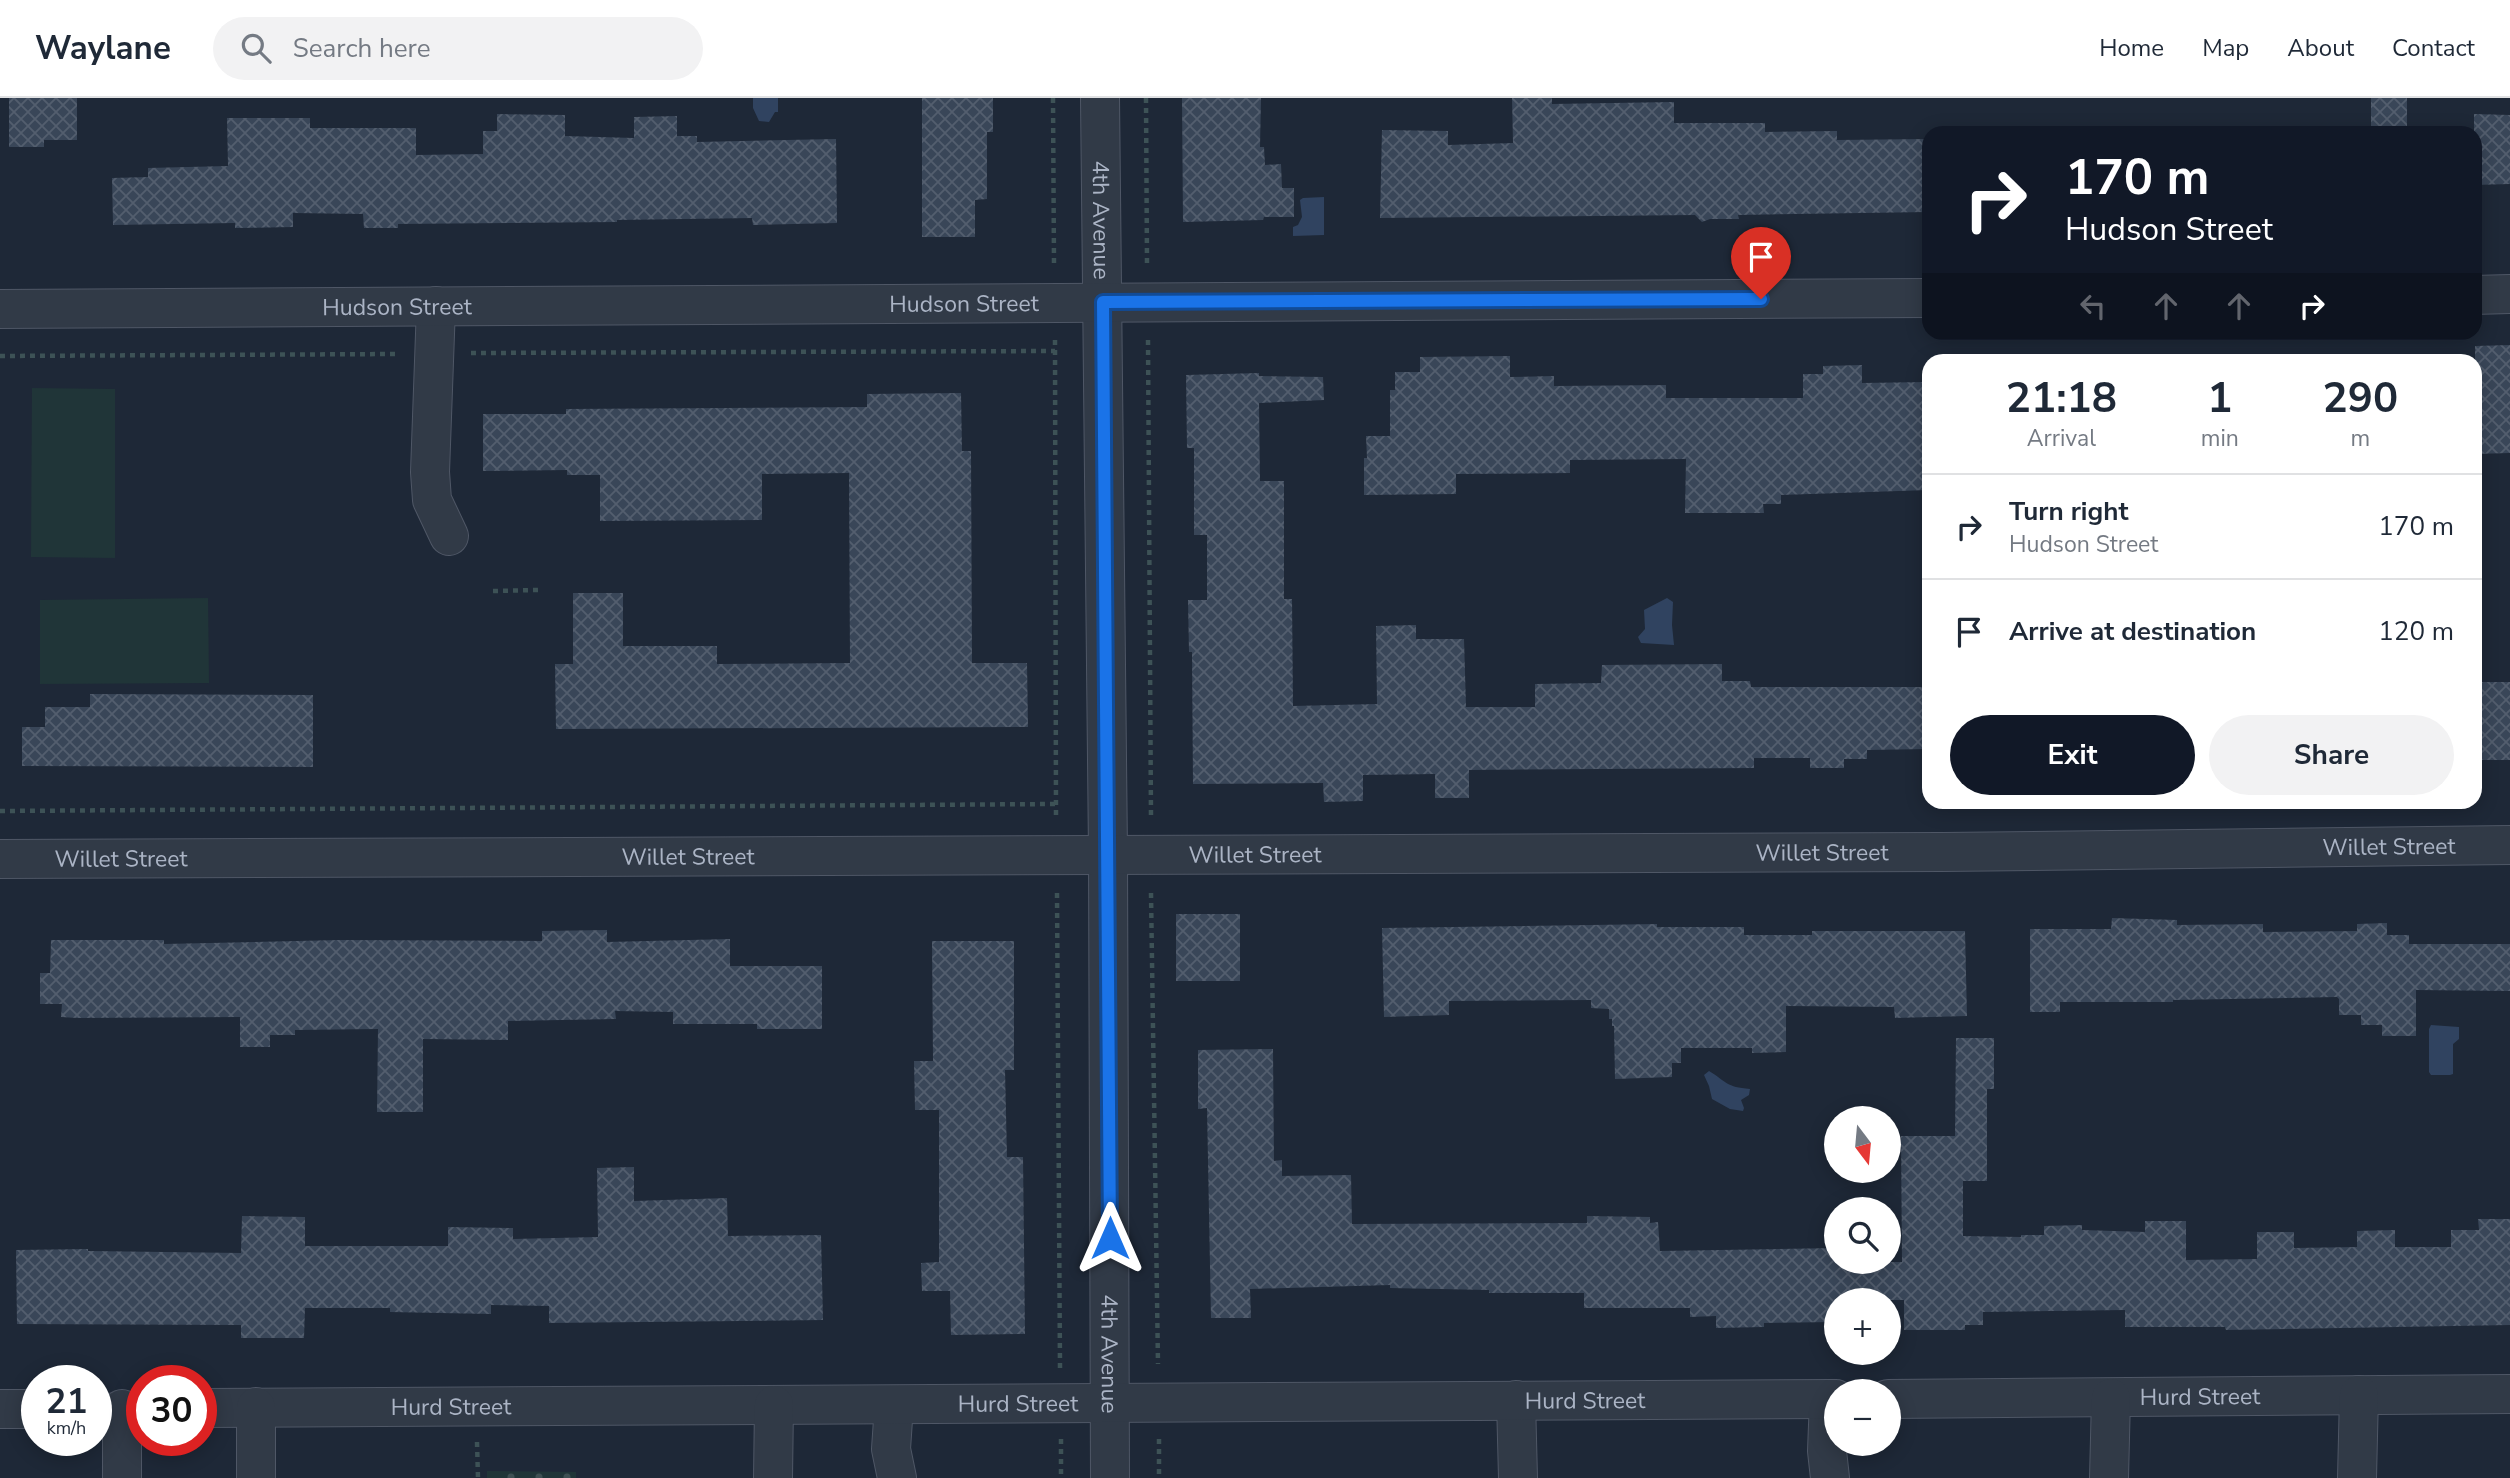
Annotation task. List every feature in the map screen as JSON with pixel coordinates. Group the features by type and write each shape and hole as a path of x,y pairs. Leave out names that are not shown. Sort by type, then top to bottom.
{"street":[{"name":"4th Avenue","path":"1100,98 1108,853 1110,1478"},
{"path":"2482,295 2510,295"},
{"name":"Hudson Street","path":"0,309 1922,298"},
{"path":"436,306 430,472 432,500 449,536"},
{"name":"Willet Street","path":"0,859 1929,852 2510,845"},
{"name":"Hurd Street","path":"1901,1399 2510,1394"},
{"path":"2357,1478 2359,1395"},
{"path":"2109,1478 2111,1398"},
{"name":"Hurd Street","path":"217,1408 1824,1399"},
{"path":"1516,1400 1518,1478"},
{"path":"773,1478 774,1405"},
{"path":"894,1405 891,1449 897,1478"},
{"path":"256,1407 256,1478"},
{"path":"0,1409 21,1409"},
{"path":"120,1409 122,1478"},
{"path":"1828,1456 1830,1478"}],"path":[{"path":"1053,98 1061,1478"},
{"path":"1146,98 1151,853 1159,1478"},
{"path":"0,356 1055,351"},
{"path":"494,591 538,590"},
{"path":"0,811 1056,804"},
{"path":"477,1459 478,1478"}],"green space":[{"path":"32,388 115,389 115,558 31,557"},
{"path":"208,598 209,683 40,684 40,600"},
{"path":"487,1471 576,1472 576,1478 487,1478"}],"water":[{"path":"753,98 778,98 778,112 775,112 769,122 759,121 753,108"},
{"path":"1324,197 1324,235 1293,236 1293,227 1298,225 1302,217 1300,200"},
{"path":"1667,598 1673,602 1674,645 1641,643 1638,637 1645,629 1644,610"},
{"path":"2431,1025 2459,1027 2459,1039 2453,1044 2453,1074 2431,1075 2429,1072"},
{"path":"1709,1071 1731,1085 1750,1089 1749,1095 1741,1100 1743,1111 1730,1109 1712,1099 1704,1075"}],"building":[{"path":"9,98 77,98 77,140 44,140 44,147 9,147"},
{"path":"922,98 993,98 993,132 987,132 987,199 975,200 975,237 922,237"},
{"path":"1182,98 1261,98 1260,147 1264,147 1265,165 1281,164 1282,188 1294,188 1294,217 1183,222"},
{"path":"1512,98 1552,98 1552,104 1674,102 1674,123 1765,123 1765,132 1837,131 1837,140 1922,139 1922,212 1738,215 1739,219 1710,219 1702,222 1695,215 1380,218 1382,130 1448,131 1448,145 1513,143"},
{"path":"2371,98 2407,98 2407,126 2371,126"},
{"path":"497,114 565,115 565,136 634,138 634,117 677,116 677,136 697,136 697,142 836,139 837,223 753,225 752,218 398,224 398,228 364,228 363,214 293,213 293,227 235,228 235,223 113,225 112,178 148,177 148,168 228,166 227,118 310,118 310,128 416,128 416,155 483,154 483,131 497,131"},
{"path":"2474,114 2510,115 2510,184 2482,185 2482,126 2474,126"},
{"path":"2510,345 2510,453 2482,454 2482,354 2475,354 2475,346"},
{"path":"1510,356 1510,377 1554,376 1554,386 1666,385 1666,398 1803,398 1803,374 1823,374 1823,366 1862,365 1862,383 1922,382 1922,490 1781,495 1781,504 1763,504 1764,513 1685,513 1686,459 1570,460 1570,473 1456,474 1456,494 1364,495 1366,436 1390,436 1390,390 1395,390 1395,372 1420,372 1420,357"},
{"path":"1259,373 1259,376 1323,377 1324,400 1259,403 1260,481 1284,481 1284,599 1292,599 1293,706 1377,704 1376,626 1416,625 1416,639 1464,639 1466,707 1535,707 1535,684 1601,683 1602,665 1722,664 1722,681 1750,681 1751,687 1922,687 1922,749 1867,750 1867,759 1844,759 1844,768 1810,768 1810,758 1754,758 1754,768 1469,770 1469,798 1435,798 1435,774 1363,775 1363,801 1324,802 1323,783 1193,784 1192,652 1189,652 1188,600 1207,600 1207,535 1194,535 1194,448 1187,448 1186,375"},
{"path":"961,393 962,451 971,451 972,663 1027,663 1028,727 556,729 555,664 573,664 573,593 623,593 623,646 717,646 717,664 850,663 849,473 762,474 762,520 600,521 600,475 567,475 567,470 483,471 483,414 566,414 566,409 867,407 867,394"},
{"path":"2482,682 2510,682 2510,760 2482,760"},
{"path":"90,694 313,695 313,767 22,766 22,727 45,727 45,707 90,707"},
{"path":"1176,914 1240,914 1240,981 1176,981"},
{"path":"2112,918 2177,920 2177,925 2263,924 2263,932 2357,931 2357,924 2387,923 2387,935 2409,935 2409,944 2510,944 2510,991 2416,990 2416,1036 2382,1036 2382,1025 2361,1025 2361,1015 2339,1015 2337,997 2060,1002 2060,1012 2030,1012 2030,929 2111,929"},
{"path":"1657,924 1657,927 1744,927 1744,935 1812,935 1812,931 1965,931 1967,1016 1895,1018 1894,1007 1786,1006 1786,1052 1752,1053 1752,1048 1681,1048 1681,1063 1672,1063 1672,1077 1615,1079 1614,1026 1612,1019 1609,1019 1609,1009 1591,1008 1591,1000 1449,1001 1449,1015 1384,1017 1382,928"},
{"path":"607,930 607,942 730,939 730,966 822,966 822,1029 757,1029 757,1024 673,1024 673,1012 615,1011 616,1019 508,1021 508,1040 423,1039 423,1112 377,1112 378,1029 295,1030 295,1035 270,1035 270,1047 240,1047 240,1017 61,1017 62,1004 40,1004 40,973 50,973 51,940 164,940 164,944 339,940 542,941 542,931"},
{"path":"932,941 1014,941 1014,1070 1005,1070 1007,1157 1023,1157 1025,1334 951,1335 950,1291 922,1291 921,1263 939,1262 939,1110 915,1110 914,1061 933,1061"},
{"path":"1956,1038 1994,1038 1994,1089 1987,1089 1987,1181 1963,1181 1963,1236 2044,1235 2044,1226 2082,1225 2082,1230 2145,1232 2145,1221 2186,1221 2186,1260 2257,1259 2257,1232 2294,1232 2294,1248 2357,1247 2357,1231 2395,1230 2395,1247 2451,1247 2451,1230 2479,1230 2478,1219 2510,1219 2510,1325 2226,1330 2225,1327 2125,1327 2125,1310 1983,1312 1983,1325 1965,1325 1965,1330 1904,1330 1904,1300 1901,1300 1901,1288 1824,1288 1824,1322 1764,1323 1764,1327 1716,1328 1716,1316 1690,1317 1690,1308 1584,1308 1584,1293 1489,1293 1489,1290 1390,1288 1390,1285 1250,1289 1251,1318 1211,1318 1207,1108 1198,1109 1198,1050 1273,1049 1274,1161 1282,1160 1282,1176 1351,1175 1352,1224 1587,1223 1587,1216 1650,1217 1650,1223 1658,1222 1660,1251 1824,1248 1824,1274 1901,1274 1901,1136 1955,1136"},
{"path":"634,1167 634,1201 727,1198 728,1236 821,1235 823,1320 549,1323 549,1306 491,1305 491,1314 390,1312 390,1308 305,1308 304,1338 241,1338 241,1325 17,1324 16,1250 241,1253 242,1216 305,1217 305,1246 448,1246 448,1227 513,1228 513,1239 598,1237 597,1168"}],"route":[{"path":"1110,1238 1103,302 1761,299"}]}
